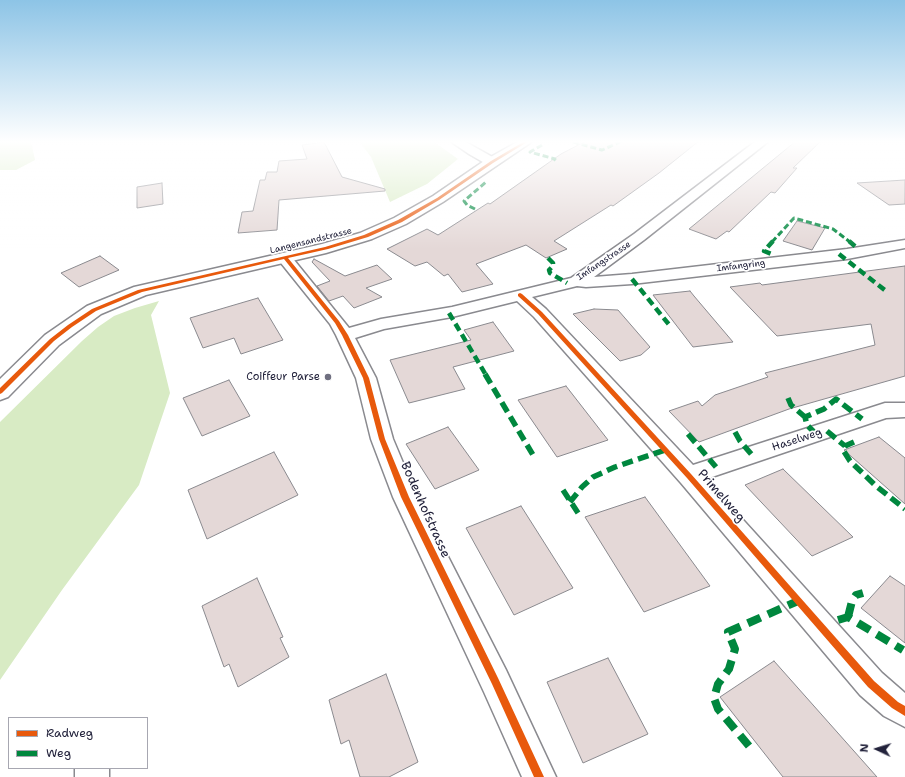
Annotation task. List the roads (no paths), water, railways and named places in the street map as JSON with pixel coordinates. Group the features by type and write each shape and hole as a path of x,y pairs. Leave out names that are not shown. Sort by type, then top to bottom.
{"street":[{"name":"Langensandstrasse","path":"0,392 52,340 94,310 125,296 166,284 336,246 366,236 400,221 438,199 470,177"},
{"name":"Imfangstrasse","path":"345,334 381,324 452,312 577,280 639,237 716,177"},
{"name":"Imfangring","path":"577,280 586,282 632,278 847,254 905,244"},
{"name":"Bodenhofstrasse","path":"285,258 345,334 366,378 382,439 405,497 495,682 539,777"},
{"name":"Primelweg","path":"520,295 540,313 689,476 871,684 895,705 905,711"},
{"name":"Haselweg","path":"689,476 885,411 905,410"}],"place":[{"name":"Coiffeur Parse","path":"328,377"}]}
